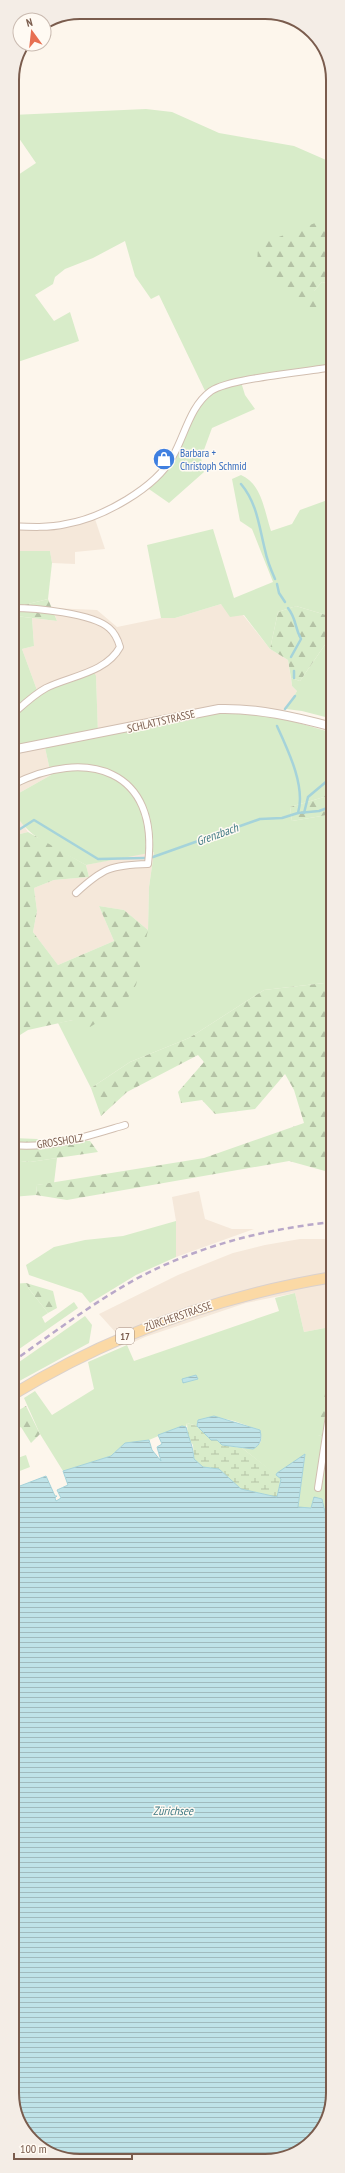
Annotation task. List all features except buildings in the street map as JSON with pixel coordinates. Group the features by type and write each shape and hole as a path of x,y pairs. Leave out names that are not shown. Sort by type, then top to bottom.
{"main road":[{"name":"ZÜRCHERSTRASSE","path":"19,1391 81,1356 169,1318 246,1294 326,1278"}],"street":[{"path":"19,526 54,526 76,522 106,510 146,487 166,468 196,408 207,395 215,389 234,384 326,368"},
{"path":"19,608 90,618 109,628 117,638 120,647 115,656 105,664 46,688 19,710"},
{"name":"SCHLATTSTRASSE","path":"19,749 219,709 261,712 326,725"},
{"path":"19,781 32,776 74,767 108,772 134,791 143,806 150,845 148,864 108,868 100,872 76,893"},
{"name":"GROSSHOLZ","path":"19,1146 71,1141 124,1125"},
{"path":"318,1488 326,1435"}],"shaded area":[{"path":"94,516 105,549 75,552 75,564 52,563 50,551 19,551 19,526 38,526"},
{"path":"221,604 243,615 270,649 288,660 292,686 297,691 282,715 98,735 96,676 38,693 22,649 34,646 32,618 57,621 52,608 97,610 117,627 161,618 175,618"},
{"path":"44,743 51,775 19,793 19,748"},
{"path":"19,818 28,832 19,834"},
{"path":"154,851 149,887 148,930 124,910 99,906 114,941 58,965 33,932 37,911 34,888 54,880 89,877 86,865"},
{"path":"199,1191 205,1219 232,1229 254,1229 176,1257 176,1221 172,1197"},
{"path":"300,1239 326,1239 325,1328 304,1332 295,1293 246,1303 145,1337 127,1345 99,1314 178,1275 233,1253 265,1245"}],"green space":[{"path":"146,109 172,112 219,133 294,146 326,160 326,228 314,291 322,282 326,283 326,368 241,382 245,395 255,409 212,428 201,458 204,472 169,503 146,487 158,478 193,413 207,395 159,295 151,299 135,276 125,241 93,258 65,269 55,277 53,284 35,295 54,321 70,312 79,341 19,362 19,174 36,163 19,138 19,115"},
{"path":"326,219 326,283 322,282 314,291 321,302 314,310 257,267 258,245"},
{"path":"241,475 254,485 264,506 271,531 292,524 300,510 326,501 326,615 296,606 278,612 270,649 244,615 230,617 221,604 175,618 161,618 147,545 213,529 234,598 273,582 252,529 240,521 232,479"},
{"path":"19,551 50,551 52,563 48,599 19,606"},
{"path":"48,599 57,621 19,616 19,606"},
{"path":"296,606 326,615 326,643 300,681 291,678 288,660 270,649 278,612"},
{"path":"19,616 32,618 34,646 22,649 38,693 93,670 96,676 98,734 204,711 261,712 326,731 326,794 324,797 290,807 292,821 326,815 326,983 264,990 189,1038 130,1062 91,1088 58,1023 73,1020 148,930 149,887 154,852 86,865 51,846 28,830 19,819 19,793 51,775 44,743 19,748"},
{"path":"326,643 326,717 302,711 286,709 297,691 292,686 291,678 300,681"},
{"path":"326,794 326,815 292,821 290,807 324,797"},
{"path":"28,832 86,865 89,877 54,880 34,888 37,911 33,932 58,965 114,941 99,906 124,910 148,930 136,985 122,1007 90,1027 73,1020 28,1030 19,1036 19,834"},
{"path":"326,983 326,1171 289,1161 67,1200 36,1195 37,1185 204,1158 304,1123 294,1090 285,1074 255,1109 215,1114 202,1100 181,1103 178,1092 204,1062 198,1055 127,1092 101,1116 91,1088 130,1062 189,1038 264,990"},
{"path":"19,1138 90,1141 98,1152 30,1162 19,1161"},
{"path":"57,1158 54,1183 37,1185 36,1195 19,1196 19,1161 30,1162"},
{"path":"176,1221 176,1257 136,1275 90,1303 82,1293 29,1275 26,1265 54,1247 85,1240 123,1236"},
{"path":"26,1283 48,1313 42,1317 45,1323 74,1302 78,1308 19,1349 19,1284"},
{"path":"26,1283 53,1291 57,1308 48,1313"},
{"path":"295,1293 304,1332 326,1327 326,1391 318,1435 326,1436 326,1521 312,1508 298,1507 305,1455 276,1475 242,1448 255,1447 260,1443 260,1430 223,1418 207,1418 198,1420 197,1426 187,1423 186,1427 182,1426 149,1440 125,1443 111,1456 63,1471 40,1434 24,1398 35,1391 52,1415 94,1389 88,1362 127,1345 134,1361 279,1311 275,1298"},
{"path":"85,1316 92,1325 89,1343 19,1381 19,1362"},
{"path":"326,1389 326,1436 317,1435"},
{"path":"26,1406 40,1434 31,1443 21,1427 19,1428 19,1410"},
{"path":"187,1423 197,1426 211,1440 217,1440 222,1445 242,1448 281,1478 277,1497 241,1489 219,1469 203,1467 194,1459 193,1445 188,1438"},
{"path":"26,1455 30,1467 19,1471 19,1458"}],"water":[{"path":"196,1375 198,1379 183,1383 182,1379"},
{"path":"214,1416 260,1430 261,1438 259,1443 253,1449 222,1445 217,1440 211,1440 197,1426 198,1420"},
{"name":"Zürichsee","path":"182,1426 186,1427 192,1446 194,1459 203,1467 219,1469 241,1489 277,1497 281,1479 276,1475 277,1473 305,1454 298,1507 311,1508 314,1497 322,1499 326,1517 326,2093 323,2112 311,2133 292,2148 269,2154 68,2153 50,2146 34,2133 29,2127 24,2116 19,2097 19,1486 46,1476 55,1496 57,1496 55,1498 56,1501 61,1498 57,1490 68,1485 63,1471 111,1456 125,1443 149,1440 152,1450 161,1461 157,1447 162,1444 158,1435"}],"waterway":[{"path":"241,484 251,499 254,507 267,557 275,579"},
{"path":"277,584 279,593 285,602"},
{"path":"288,608 293,616 301,639 291,657"},
{"path":"294,671 294,678"},
{"path":"285,709 295,696"},
{"name":"Grenzbach","path":"153,857 260,819 282,818 298,813 300,803 298,780 291,757 277,726"},
{"path":"304,813 308,797 326,782"},
{"path":"298,813 319,811 326,808"},
{"path":"19,830 34,820 98,859 145,858"}],"railway":[{"path":"19,1357 104,1298 159,1267 207,1248 257,1234 326,1223"}],"place":[{"name":"Barbara + Christoph Schmid","path":"164,459"}]}
